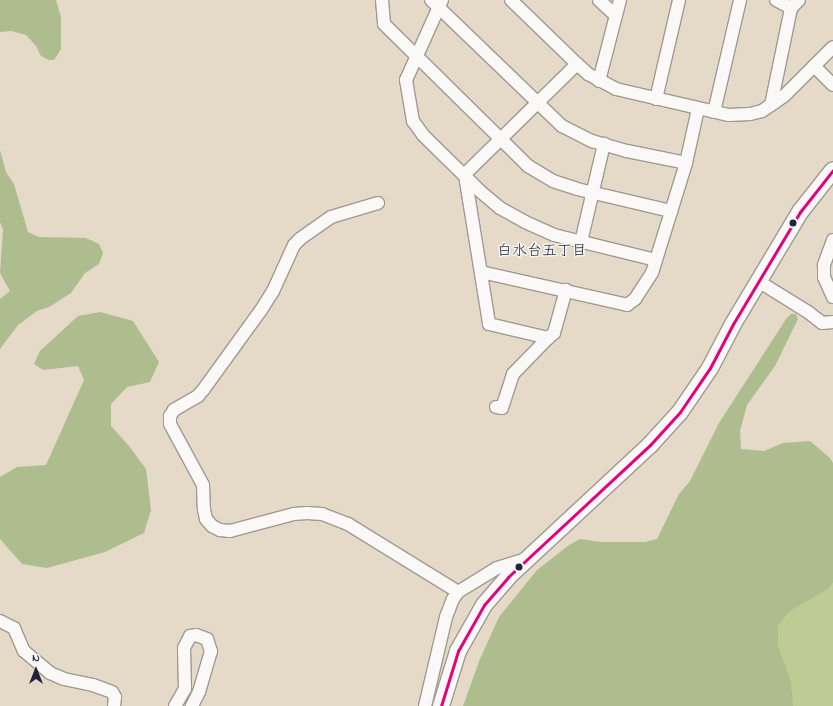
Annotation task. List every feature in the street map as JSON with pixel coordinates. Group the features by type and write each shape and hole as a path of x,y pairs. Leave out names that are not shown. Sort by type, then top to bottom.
{"main road":[{"path":"441,706 458,651 476,617 495,591 650,445 680,412 710,368 758,281 809,200 833,170"}],"street":[{"path":"382,0 384,24 528,166 554,181 592,194 671,211"},
{"path":"511,0 577,64 599,81 616,89 729,115 750,114 762,111 772,105 784,96 833,46"},
{"path":"599,0 616,16"},
{"path":"599,81 620,0"},
{"path":"656,99 679,0"},
{"path":"714,112 740,0"},
{"path":"772,105 795,4 776,0"},
{"path":"656,260 554,235 518,218 481,192 465,174 423,135 413,121 406,80 417,58 437,2 538,104 562,126 604,144 627,151 686,163"},
{"path":"465,174 538,104 577,64"},
{"path":"814,66 833,85"},
{"path":"481,272 627,305 635,299 652,273 686,163 698,109"},
{"path":"581,242 604,144"},
{"path":"465,174 489,324 548,338"},
{"path":"378,203 331,217 300,239 294,246 273,291 261,310 198,396 174,410 170,416 170,424 203,485 206,519 212,526 220,530 230,531 294,514 322,514 348,524 458,592"},
{"path":"833,240 824,265 824,277 833,297"},
{"path":"758,281 808,312 822,323 833,322"},
{"path":"496,407 502,408 513,374 554,333 566,290"},
{"path":"424,706 449,608 458,592 497,568 530,558"},
{"path":"0,621 14,628 24,651 50,673 64,679 112,692 115,697 114,706"},
{"path":"175,706 185,689 184,648 190,636 196,635 207,639 211,651 199,692 192,706"}],"green space":[{"path":"0,0 56,0 61,17 61,49 54,60 49,60 41,56 36,46 26,35 11,31 0,32"},
{"path":"0,150 6,172 14,184 28,232 39,237 86,238 99,244 103,253 99,264 85,273 71,293 49,307 37,311 18,325 0,349 0,299 10,291 0,273 3,230 0,222"},
{"path":"100,312 133,321 159,362 150,382 127,387 111,404 111,426 129,446 146,469 151,510 144,533 105,552 47,568 22,564 0,539 0,477 17,467 46,465 84,380 78,366 43,370 34,364 40,351 78,316"},
{"path":"791,314 796,314 798,319 775,366 747,405 740,431 741,449 764,451 783,443 810,441 830,458 833,463 833,583 828,589 789,612 778,626 778,645 791,682 793,706 463,706 480,659 499,617 537,570 569,545 580,539 601,542 645,542 657,539 679,494 690,481 719,423 786,319"},
{"path":"833,583 833,706 793,706 784,662 778,645 778,626 789,612 828,589"}],"transit line":[{"path":"441,706 458,651 484,605 508,577 650,445 680,412 710,368 733,324 800,212 833,170"}],"district":[{"name":"白水台五丁目","path":"542,252"}]}
